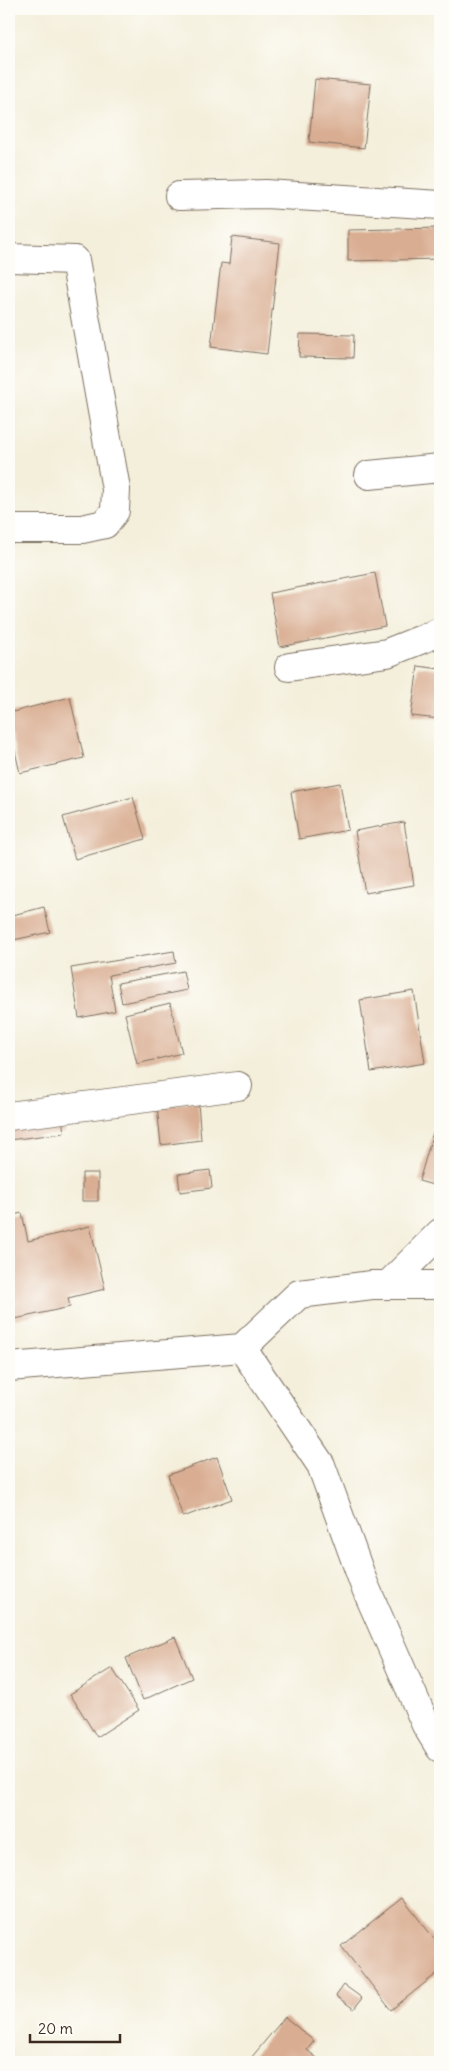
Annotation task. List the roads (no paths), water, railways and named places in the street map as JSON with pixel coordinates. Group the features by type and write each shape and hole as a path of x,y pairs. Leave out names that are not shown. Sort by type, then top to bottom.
{"street":[{"path":"179,196 266,194 440,205"},
{"path":"9,258 75,260 116,490 115,512 105,524 82,529 9,529"},
{"path":"369,475 440,468"},
{"path":"289,667 387,653 440,632"},
{"path":"9,1116 238,1086"},
{"path":"388,1285 440,1233"},
{"path":"9,1367 242,1348 299,1294 372,1285 440,1285"},
{"path":"242,1348 321,1465 364,1584 426,1725 440,1748"}]}
